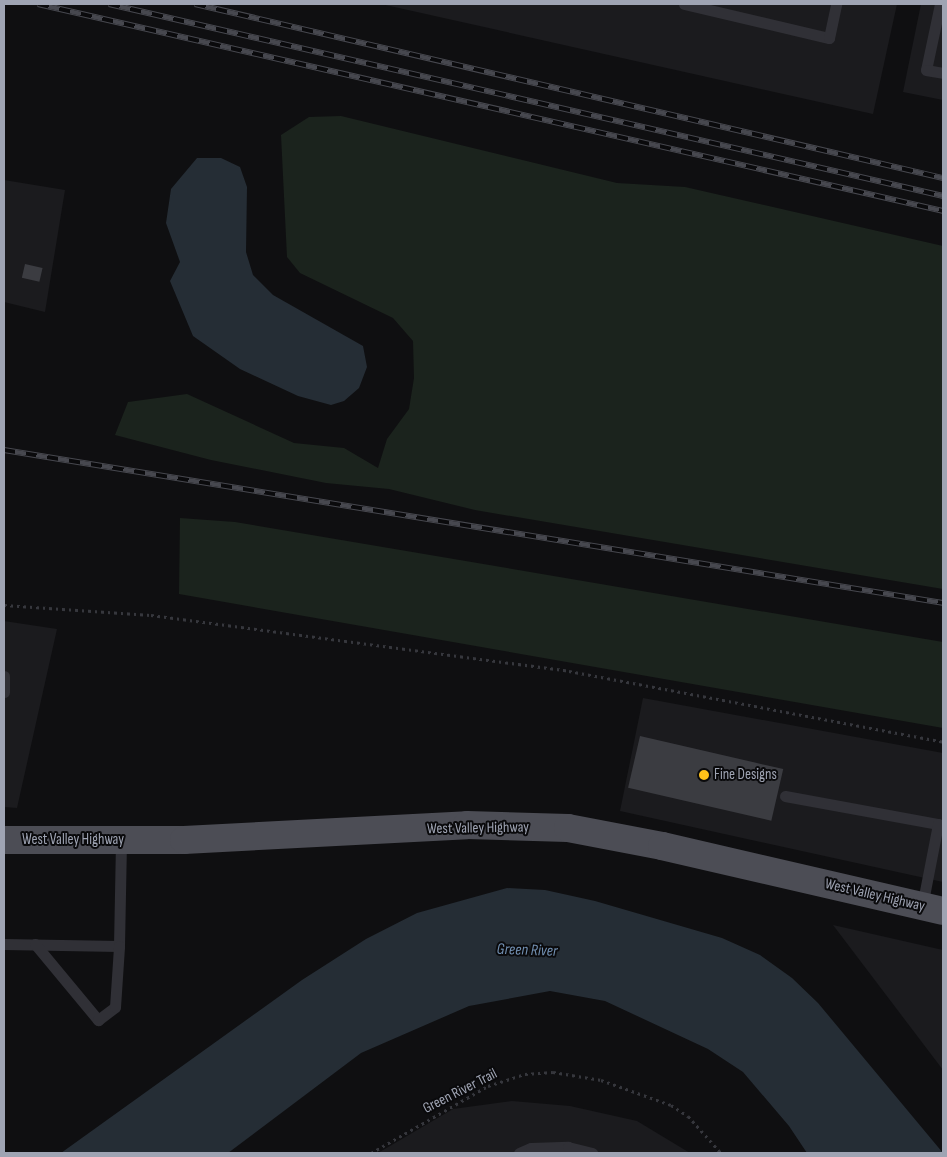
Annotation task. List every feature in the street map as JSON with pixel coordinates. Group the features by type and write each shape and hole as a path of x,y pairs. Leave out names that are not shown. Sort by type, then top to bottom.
{"main road":[{"name":"West Valley Highway","path":"4,840 121,840 370,832 466,825 568,828 662,846 933,908"}],"lane":[{"path":"684,4 828,38 836,4"},
{"path":"940,4 926,70 943,74"},
{"path":"4,676 4,692"},
{"path":"785,796 938,824 938,853 933,908"},
{"path":"35,944 98,1020 115,1007 119,946 121,840"},
{"path":"5,945 119,946"},
{"path":"519,1153 531,1148 568,1147 592,1153"}],"path":[{"path":"4,605 151,614 569,671 943,742"},
{"name":"Green River Trail","path":"371,1153 488,1086 525,1074 553,1072 602,1080 671,1104 688,1116 721,1153"}],"shaded area":[{"path":"381,4 897,4 873,114"},
{"path":"921,4 943,4 943,100 903,92"},
{"path":"341,116 617,183 685,187 943,246 943,589 475,510 389,489 326,483 211,460 115,435 128,402 187,394 294,443 344,448 378,468 387,439 409,409 414,378 413,341 393,318 300,273 287,257 281,135 309,117"},
{"path":"4,180 65,190 45,312 4,302"},
{"path":"180,518 235,522 943,642 943,728 179,594"},
{"path":"4,621 57,629 17,808 4,807"},
{"path":"643,698 943,753 943,882 620,811"},
{"path":"833,925 943,950 943,1070"},
{"path":"512,1101 570,1106 637,1121 690,1153 378,1153 453,1109"}],"water":[{"path":"197,158 221,158 240,167 247,187 246,252 253,275 273,295 363,346 367,367 359,388 344,401 331,405 298,396 240,369 193,336 170,281 180,262 166,223 171,189"},
{"name":"Green River","path":"507,888 545,890 595,901 722,938 760,955 792,978 818,1003 943,1153 807,1153 789,1126 743,1072 708,1049 605,1001 550,991 469,1006 361,1053 228,1153 61,1153 302,980 366,939 417,913"}],"building":[{"path":"25,264 43,268 39,282 22,278"},
{"path":"640,736 783,769 771,821 628,788"}],"railway":[{"path":"38,4 943,211"},
{"path":"109,4 943,196"},
{"path":"195,4 943,178"},
{"path":"4,450 943,603"}],"place":[{"name":"Fine Designs","path":"704,775"}]}
